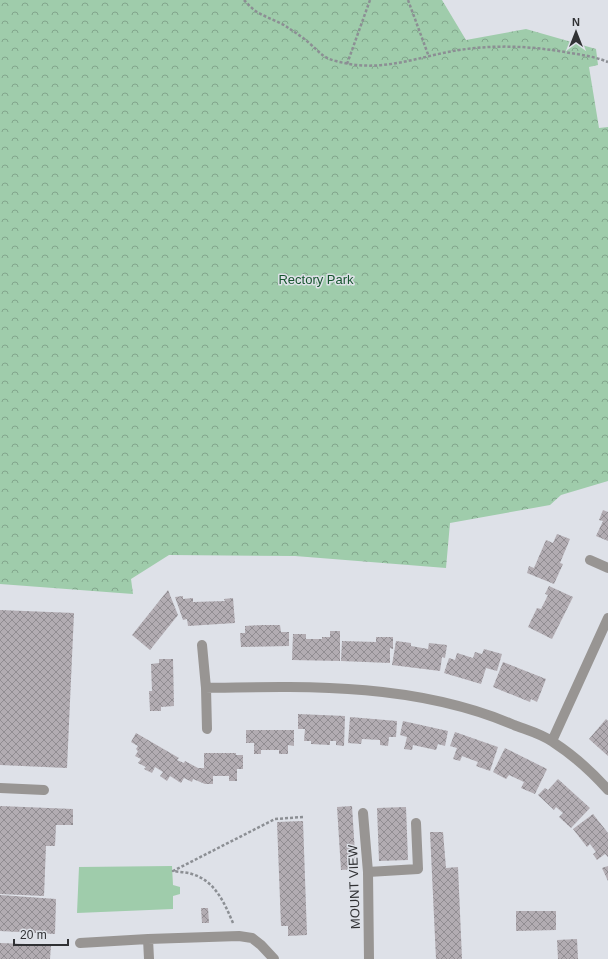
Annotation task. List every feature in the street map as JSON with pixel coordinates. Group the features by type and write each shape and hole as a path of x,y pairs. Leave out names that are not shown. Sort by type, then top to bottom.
{"street":[{"path":"590,560 608,568"},
{"path":"552,741 608,618"},
{"path":"202,645 206,688 207,729"},
{"path":"206,688 286,687 352,689 400,693 448,702 500,719 552,741 577,759 608,790"},
{"path":"0,788 44,790"},
{"name":"MOUNT VIEW","path":"363,813 368,872 369,959"},
{"path":"368,872 418,870 416,823"},
{"path":"80,943 239,936 252,938 274,959"},
{"path":"148,939 149,959"}],"path":[{"path":"244,0 256,12 285,26 310,43 320,54 334,61 346,64 373,67 489,46 523,47 560,51 597,58 608,62"},
{"path":"346,64 370,0"},
{"path":"408,0 429,57"},
{"path":"239,936 226,904 215,888 205,880 192,874 173,871 275,819 303,817"}],"green space":[{"name":"Rectory Park","path":"0,0 442,0 466,40 526,29 596,49 598,65 589,67 599,128 608,127 608,481 561,495 550,505 450,523 446,568 295,556 169,555 131,579 133,594 0,584"},
{"path":"172,866 173,885 180,887 180,894 173,896 173,909 77,913 79,867"}],"building":[{"path":"603,510 608,512 608,541 596,536 603,521 599,520"},
{"path":"557,534 570,539 560,563 563,564 554,584 527,573 529,566 534,568 546,540 553,543"},
{"path":"549,586 573,597 552,639 528,627 537,608 541,609 548,595 545,594"},
{"path":"168,590 178,615 150,650 132,635"},
{"path":"183,596 183,599 193,598 193,602 225,601 224,599 233,598 235,623 188,626 187,619 183,620 175,597"},
{"path":"0,610 74,613 67,768 0,765"},
{"path":"280,625 281,632 289,632 289,646 241,647 240,633 245,633 245,626"},
{"path":"330,631 340,631 340,661 292,660 293,634 306,634 306,639 322,639 322,637 330,637"},
{"path":"376,637 393,637 393,649 390,648 390,663 341,661 342,641 376,642"},
{"path":"396,641 411,643 411,646 428,649 429,643 447,645 445,658 442,657 440,671 392,665"},
{"path":"484,649 502,654 497,671 486,668 481,684 444,673 449,658 455,660 457,653 473,658 475,652 482,654"},
{"path":"159,659 173,659 174,706 161,707 161,711 150,711 149,691 152,691 151,664 159,663"},
{"path":"503,662 546,679 537,702 531,699 530,702 493,687"},
{"path":"298,714 345,716 344,746 336,745 336,741 330,741 330,745 311,744 311,741 304,741 305,729 298,729"},
{"path":"350,717 397,721 396,737 389,737 388,746 380,745 380,740 362,739 361,744 348,743"},
{"path":"606,719 608,721 608,756 589,739"},
{"path":"403,721 448,731 445,746 438,744 436,750 413,745 412,750 404,749 407,737 400,735"},
{"path":"246,730 294,730 294,746 288,745 288,754 279,754 279,750 261,750 261,754 254,754 254,743 246,743"},
{"path":"455,732 498,747 490,771 476,766 478,762 462,756 460,761 453,759 457,748 450,746"},
{"path":"136,733 179,758 177,760 184,763 185,761 198,768 204,768 204,753 236,753 236,755 243,755 243,769 237,769 237,781 229,781 229,776 213,776 213,784 205,784 193,779 192,782 184,778 181,783 170,776 167,781 160,776 163,772 155,767 152,773 144,769 146,767 138,763 141,759 135,756 138,751 136,749 138,746 131,742"},
{"path":"505,748 547,769 535,794 521,788 524,782 509,775 506,779 493,772"},
{"path":"558,779 590,808 571,828 559,817 563,813 556,807 554,810 538,795 545,788 548,790"},
{"path":"0,806 73,809 73,825 56,825 55,846 46,846 44,896 0,894"},
{"path":"352,806 356,869 341,870 337,807"},
{"path":"406,807 408,860 379,861 377,808"},
{"path":"593,814 608,833 608,857 605,854 597,860 593,854 596,852 590,844 587,847 573,829"},
{"path":"303,821 307,935 288,936 288,926 281,926 277,822"},
{"path":"430,832 443,832 446,868 458,867 462,959 436,959"},
{"path":"608,866 608,881 602,868"},
{"path":"0,895 56,899 55,934 0,931"},
{"path":"201,908 208,908 209,923 202,923"},
{"path":"516,911 556,911 556,930 516,931"},
{"path":"577,939 578,959 558,959 557,940"},
{"path":"0,943 51,945 50,959 0,959"}]}
